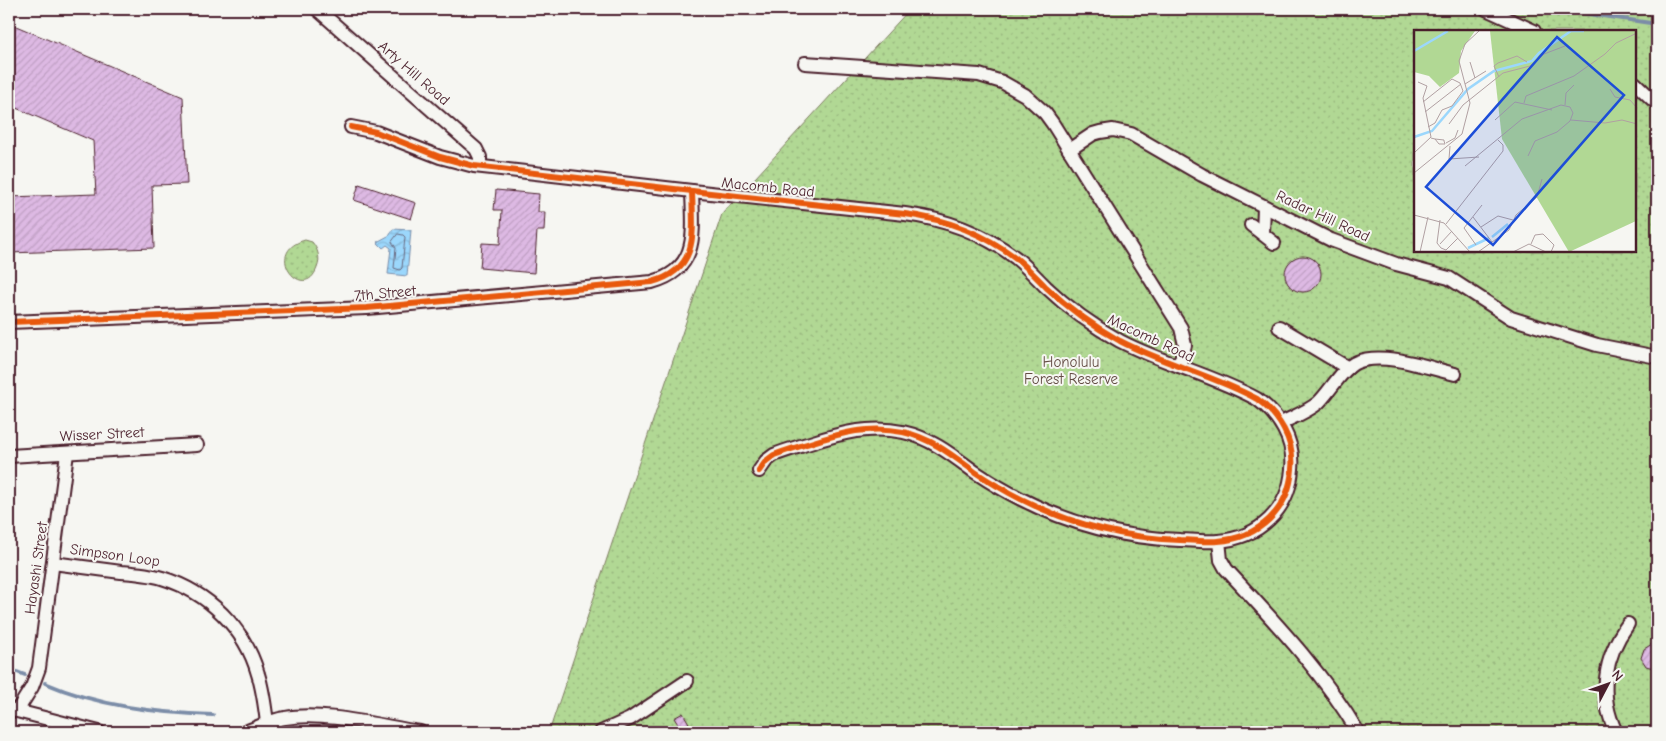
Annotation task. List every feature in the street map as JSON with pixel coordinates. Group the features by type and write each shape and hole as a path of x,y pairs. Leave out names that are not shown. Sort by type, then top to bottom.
{"street":[{"name":"Arty Hill Road","path":"318,9 476,149 480,157 480,166"},
{"path":"1486,9 1532,30"},
{"path":"806,64 967,73 991,78 1013,88 1035,104 1053,124 1181,328 1186,344 1179,366"},
{"path":"1636,84 1654,101"},
{"name":"Macomb Road","path":"351,127 387,135 440,157 480,166 692,192 923,216 959,226 1004,249 1030,269 1064,303 1102,330 1134,347 1256,399 1266,406 1280,423 1290,443 1293,466 1285,500 1271,519 1243,536 1206,542 1142,537 1093,527 1068,519 998,487 932,442 892,430 853,431 774,454 759,471"},
{"name":"Radar Hill Road","path":"1069,150 1100,132 1122,132 1139,139 1202,175 1330,240 1353,250 1396,264 1449,278 1511,318 1597,345 1657,357"},
{"name":"7th Street","path":"9,322 367,308 652,282 674,272 686,260 690,252 693,236 692,192"},
{"path":"1263,234 1264,207"},
{"path":"1252,224 1274,243"},
{"path":"1279,327 1348,368"},
{"path":"1280,423 1300,414 1318,402 1348,368 1358,361 1377,358 1395,360 1455,374"},
{"name":"Wisser Street","path":"9,456 197,445"},
{"name":"Hayashi Street","path":"13,710 32,687 39,668 67,453"},
{"path":"1219,541 1221,560 1226,569 1307,658 1333,692 1358,732"},
{"name":"Simpson Loop","path":"53,563 160,578 187,588 212,604 232,624 254,660 262,687 267,723"},
{"path":"1616,732 1608,712 1606,671 1614,646 1628,624"},
{"path":"601,732 630,718 687,682"},
{"path":"13,710 99,732"},
{"path":"245,732 284,718 312,716 420,732"}],"green space":[{"name":"Honolulu Forest Reserve","path":"910,9 1657,9 1657,732 549,732 722,214"},
{"path":"305,240 312,242 314,245 319,261 311,278 303,280 296,278 290,272 286,264 286,254 292,246"}],"water":[{"path":"393,229 411,230 407,276 388,274 391,248 387,245 383,248 377,242 390,235"}],"building":[{"path":"9,23 183,97 187,184 152,185 154,248 9,253 9,197 96,194 93,141 9,105"},
{"path":"359,184 416,203 411,219 354,200"},
{"path":"496,190 539,194 538,212 545,212 544,231 537,231 534,273 480,268 482,243 500,244 502,210 494,210"},
{"path":"1303,256 1310,257 1316,261 1320,267 1320,281 1316,287 1310,291 1303,292 1296,291 1290,287 1286,281 1285,274 1286,267 1290,261 1296,257"},
{"path":"1652,644 1657,644 1657,669 1646,666 1641,658 1644,649"},
{"path":"683,713 694,732 683,732 674,718"}],"waterway":[{"path":"1562,9 1657,24"},
{"path":"9,669 25,675"},
{"path":"45,683 106,703 149,710 213,715"}],"cycle path":[{"path":"351,127 376,132 440,157 474,166 905,214 935,219 963,228 990,241 1016,258 1063,302 1120,341 1257,399 1279,421 1288,439 1292,459 1290,484 1278,509 1269,519 1259,528 1246,534 1233,539 1213,541 1159,539 1118,533 1059,516 1009,493 923,438 891,430 856,431 822,439 774,455 766,461 759,471"},
{"path":"9,322 367,308 652,282 668,276 679,268 686,258 692,234 692,191"}]}
